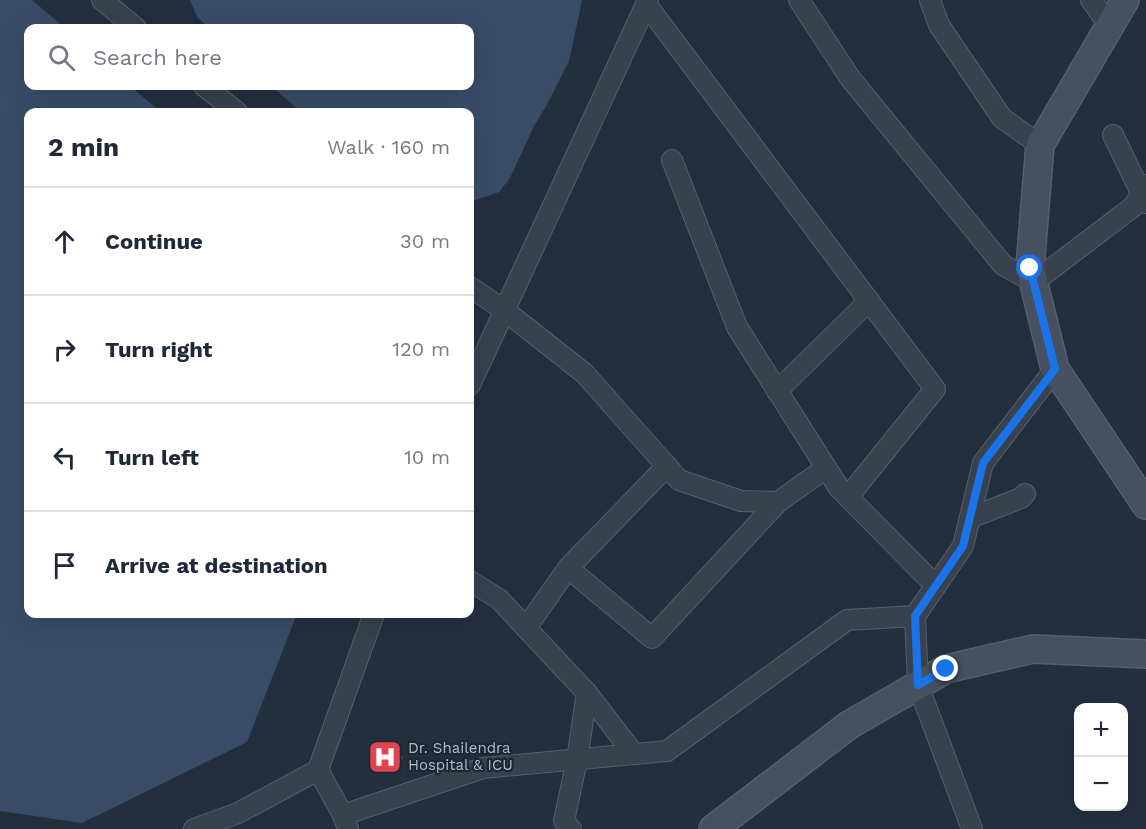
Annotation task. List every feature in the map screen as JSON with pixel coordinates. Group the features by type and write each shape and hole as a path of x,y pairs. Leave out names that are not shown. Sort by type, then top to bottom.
{"street":[{"path":"102,0 131,24"},
{"path":"799,0 850,78 1003,265 1034,282"},
{"path":"930,0 939,25 1002,118 1040,145"},
{"path":"1091,0 1110,26"},
{"path":"1125,0 1040,145 1030,268 1055,369 1146,505"},
{"path":"474,376 647,2 934,389 848,497"},
{"path":"209,90 232,108"},
{"path":"1034,282 1134,206 1144,194 1113,135"},
{"path":"672,160 737,327 839,488 936,586"},
{"path":"474,290 504,310 584,373 679,480 741,501 778,502"},
{"path":"777,391 869,301"},
{"path":"972,829 918,685 915,616 963,546 983,463 1055,369"},
{"path":"526,628 568,568 667,466"},
{"path":"568,568 652,638 778,502 826,468"},
{"path":"970,518 1025,494"},
{"path":"474,583 500,599 587,693 634,754"},
{"path":"318,770 346,822 483,768 668,751 847,620 915,616"},
{"path":"194,829 238,813 318,770 373,618"},
{"path":"720,827 849,725 946,669 1033,649 1146,654"},
{"path":"571,829 564,821 577,760 587,693"}],"water":[{"path":"0,0 32,0 60,24 24,24 24,90 135,90 156,108 24,108 24,618 295,618 247,742 82,823 0,811"},
{"path":"190,0 582,1 569,61 534,126 510,178 499,192 474,201 474,108 296,108 276,90 474,90 474,24 205,24 197,17"}],"building":[{"path":"396,740 404,759 379,769 372,750"}],"place":[{"name":"Dr. Shailendra Hospital & ICU","path":"385,757"}],"route":[{"path":"946,669 918,685 915,616 963,546 983,463 1055,369 1030,268"}]}
